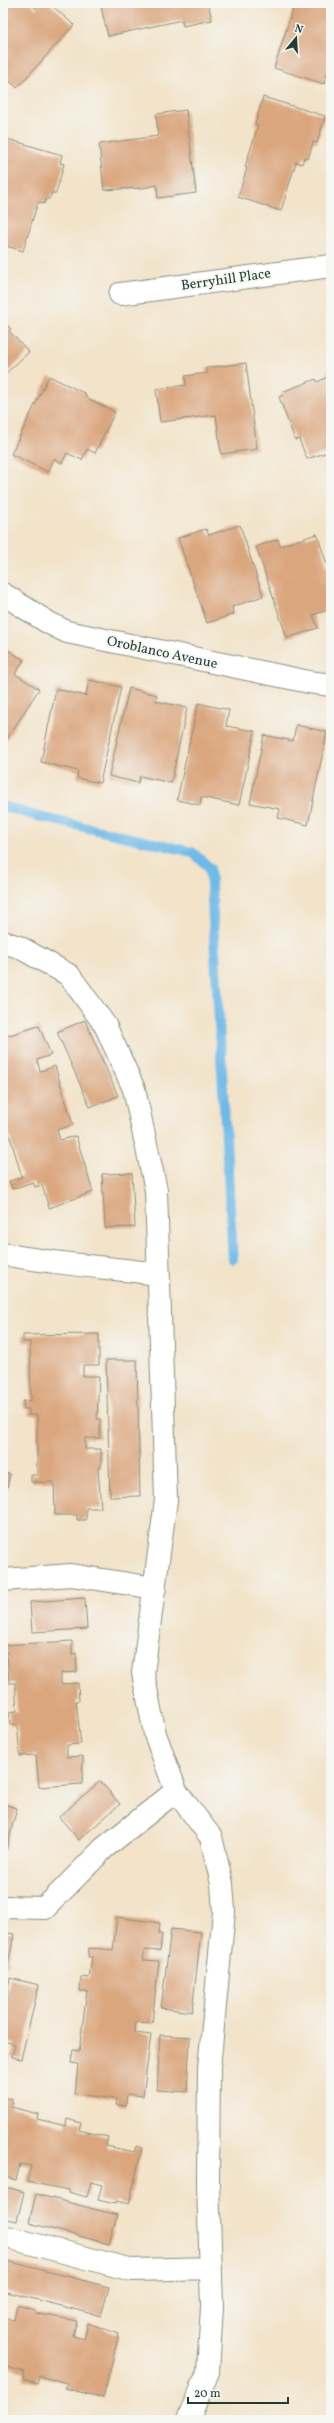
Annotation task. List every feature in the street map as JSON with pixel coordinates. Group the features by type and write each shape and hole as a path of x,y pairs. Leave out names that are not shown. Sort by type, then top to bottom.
{"street":[{"name":"Berryhill Place","path":"120,294 331,266"},
{"name":"Oroblanco Avenue","path":"3,594 48,623 67,632 301,681 331,685"},
{"path":"3,942 19,947 69,975 105,1025 134,1089 156,1190 166,1500 143,1672 155,1734 176,1791 210,1837 220,1876 224,1912 209,2068 210,2268 212,2307 208,2372 188,2420"},
{"path":"3,1254 48,1263 106,1267 158,1274"},
{"path":"3,1580 71,1575 155,1588"},
{"path":"3,1907 45,1908 104,1848 176,1791"},
{"path":"3,2236 132,2270 210,2268"}],"building":[{"path":"3,3 30,3 36,9 41,3 49,3 74,25 17,88 3,75"},
{"path":"100,3 208,3 212,20 183,26 182,20 108,36"},
{"path":"277,3 331,3 331,61 324,84 274,68 293,9"},
{"path":"263,97 325,116 317,143 313,142 308,159 304,157 302,164 296,162 281,211 238,197 247,168 245,167 258,125 255,124"},
{"path":"186,110 196,193 158,198 157,185 138,189 139,188 104,190 99,144 158,136 156,114"},
{"path":"4,138 62,155 60,163 64,164 56,193 52,193 49,199 46,199 44,204 38,202 23,251 3,245 3,183 8,167 3,165"},
{"path":"3,321 11,329 9,331 29,352 3,376"},
{"path":"246,363 257,449 221,454 216,415 160,422 156,389 186,385 185,376 207,373 206,368"},
{"path":"331,371 331,451 307,459 299,439 295,440 279,397 283,395 282,392 316,379 317,382 328,377 326,373"},
{"path":"49,376 86,394 85,397 115,412 95,453 87,449 82,460 67,453 62,463 54,459 48,472 11,454"},
{"path":"240,525 263,596 232,607 234,614 207,623 178,538 206,529 209,535"},
{"path":"317,534 331,577 331,609 313,615 318,628 287,638 256,547 278,539 280,546"},
{"path":"3,647 24,660 15,674 39,689 3,745"},
{"path":"89,680 121,687 100,783 77,778 78,771 41,762 56,689 86,696"},
{"path":"129,688 157,695 156,701 187,708 171,783 140,776 138,783 109,776"},
{"path":"198,703 229,710 226,726 255,731 239,805 201,797 200,805 177,800"},
{"path":"296,725 327,732 308,825 278,818 280,809 250,803 264,735 293,741"},
{"path":"85,1020 118,1096 90,1107 57,1032"},
{"path":"39,1026 51,1055 37,1060 40,1071 55,1066 73,1125 57,1130 60,1140 76,1136 93,1192 49,1208 42,1185 35,1187 33,1182 12,1189 9,1181 22,1177 5,1120 3,1121 3,1037"},
{"path":"132,1173 135,1227 105,1228 102,1174"},
{"path":"99,1334 99,1365 83,1365 83,1376 99,1376 97,1419 100,1419 100,1438 85,1438 85,1449 101,1449 101,1467 98,1468 101,1508 86,1508 86,1520 77,1520 77,1515 55,1515 54,1482 31,1482 31,1475 37,1475 37,1415 29,1415 29,1409 24,1409 23,1401 31,1401 30,1342 23,1342 23,1335"},
{"path":"106,1360 137,1360 140,1496 110,1497"},
{"path":"3,1473 10,1474 4,1501 3,1501"},
{"path":"85,1598 87,1629 32,1632 30,1602"},
{"path":"72,1641 72,1654 76,1653 77,1672 61,1673 61,1684 78,1683 79,1701 76,1701 81,1744 67,1745 67,1757 83,1756 82,1784 39,1787 36,1755 20,1756 17,1725 10,1725 9,1712 17,1711 15,1683 9,1683 7,1652 3,1652 3,1645"},
{"path":"100,1781 120,1804 79,1840 59,1817"},
{"path":"3,1804 17,1808 6,1850 3,1849"},
{"path":"117,1917 160,1923 159,1934 162,1934 160,1951 145,1950 143,1960 159,1961 152,2023 136,2022 135,2033 151,2035 143,2096 127,2094 126,2106 116,2105 117,2099 75,2094 78,2064 71,2063 73,2050 79,2051 87,1991 80,1991 81,1977 89,1978 92,1957 88,1957 89,1948 113,1950"},
{"path":"171,1929 201,1932 192,2012 161,2008"},
{"path":"3,1932 14,1934 8,1965 3,1963"},
{"path":"10,1978 39,1985 21,2059 12,2057 15,2044 3,2041 3,1992 7,1993"},
{"path":"160,2035 190,2037 187,2092 157,2090"},
{"path":"3,2097 12,2099 11,2107 38,2114 37,2119 66,2126 67,2119 81,2123 79,2130 108,2137 106,2146 134,2152 136,2146 142,2148 129,2204 116,2201 115,2204 98,2200 102,2185 91,2182 87,2197 68,2192 69,2190 27,2182 31,2166 20,2164 16,2180 3,2176"},
{"path":"3,2186 24,2192 17,2221 3,2218"},
{"path":"36,2194 117,2215 109,2244 29,2223"},
{"path":"3,2260 109,2287 101,2316 3,2291"},
{"path":"17,2305 35,2310 35,2313 77,2321 73,2336 84,2339 88,2323 119,2334 103,2398 65,2388 67,2383 39,2376 37,2383 23,2379 25,2372 3,2366 3,2318 14,2320"}],"waterway":[{"path":"3,806 36,816 192,852 210,868 233,1259"}]}
